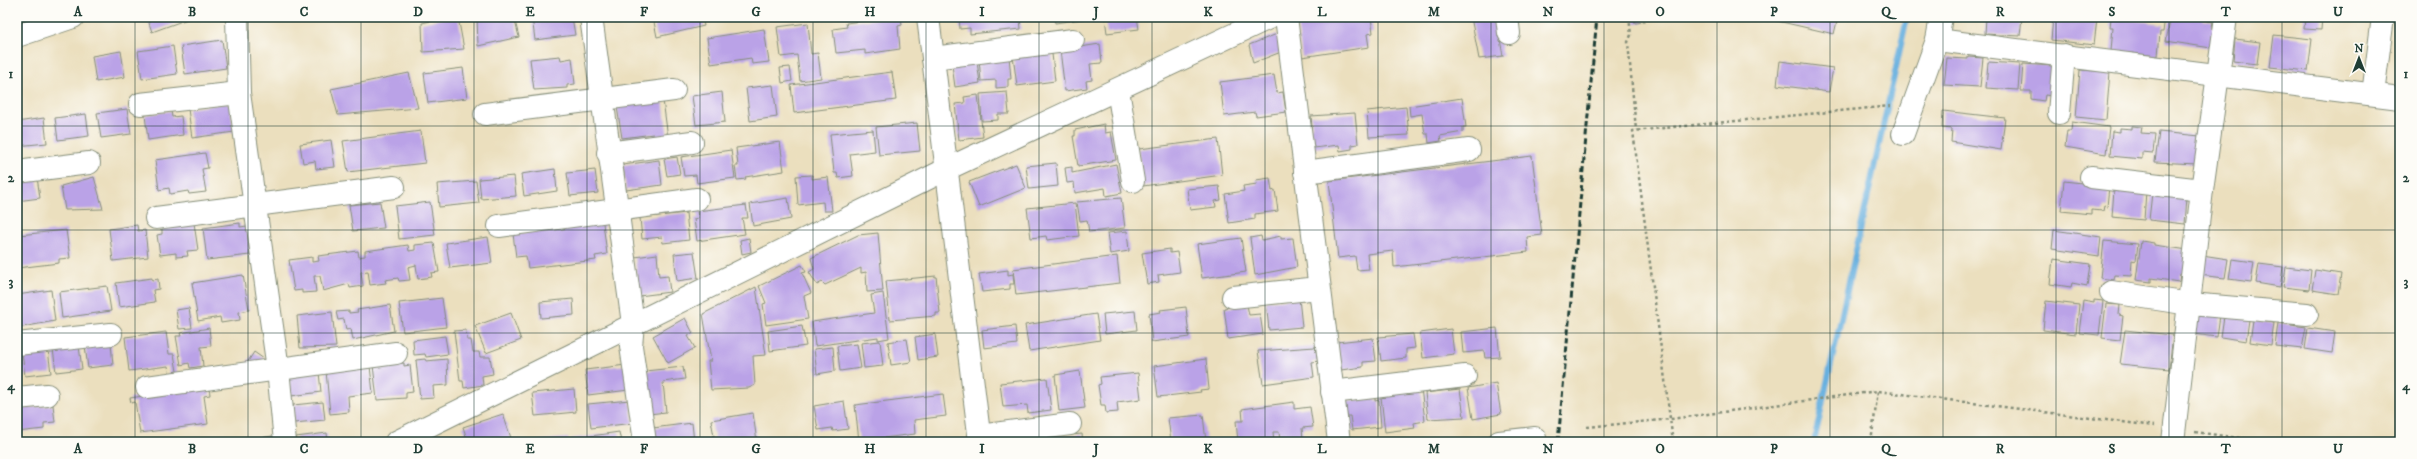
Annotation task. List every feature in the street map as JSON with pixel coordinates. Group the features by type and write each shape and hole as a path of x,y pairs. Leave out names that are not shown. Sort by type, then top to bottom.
{"street":[{"path":"17,36 73,17"},
{"path":"237,17 239,93 278,369 285,442"},
{"path":"591,17 608,154 633,324 631,346 645,442"},
{"path":"928,17 980,439 1070,424"},
{"path":"396,442 549,368 633,324 947,170 1271,17"},
{"path":"1286,17 1338,442"},
{"path":"1903,134 1936,40 1941,17"},
{"path":"2174,435 2202,190 2226,17"},
{"path":"2373,94 2383,17"},
{"path":"933,58 1073,40"},
{"path":"1936,40 2219,74 2400,98"},
{"path":"2059,113 2064,55"},
{"path":"485,114 674,90"},
{"path":"1118,90 1133,181"},
{"path":"140,104 239,93"},
{"path":"608,154 692,142"},
{"path":"1305,172 1469,150"},
{"path":"17,172 88,163"},
{"path":"2091,177 2202,190"},
{"path":"156,218 394,187"},
{"path":"499,226 697,199"},
{"path":"1233,297 1319,288"},
{"path":"2111,292 2190,304 2308,314"},
{"path":"17,344 111,334"},
{"path":"147,387 396,353"},
{"path":"1332,392 1465,376"},
{"path":"17,398 47,395"},
{"path":"1499,442 1535,438"}],"path":[{"path":"1630,17 1631,35 1628,42 1636,130 1633,131 1674,442"},
{"path":"1636,130 1914,104"},
{"path":"1871,442 1878,391"},
{"path":"1586,427 1671,419 1878,391 2174,435 2268,442"}],"building":[{"path":"147,17 193,17 152,32"},
{"path":"449,17 458,17 464,49 423,52 422,23"},
{"path":"477,17 514,17 519,37 478,46"},
{"path":"532,17 572,17 575,35 535,40"},
{"path":"653,17 702,17 704,26 657,37"},
{"path":"901,17 902,25 898,26 900,49 865,54 865,50 836,53 833,29 847,27 846,23"},
{"path":"959,17 1020,17 1021,29 970,34 970,28 960,29"},
{"path":"1054,17 1090,17 1090,18 1055,23"},
{"path":"1137,17 1139,29 1107,33 1105,18"},
{"path":"1307,17 1371,17 1373,33 1367,34 1369,47 1302,57 1297,23"},
{"path":"1471,17 1496,17 1503,56 1479,59"},
{"path":"1634,17 1644,17 1644,22 1635,23"},
{"path":"1773,17 1838,17 1834,34 1773,20"},
{"path":"1986,17 2022,17 2020,36 1985,34"},
{"path":"2053,17 2097,18 2094,45 2051,40"},
{"path":"2171,17 2203,17 2202,20 2213,22 2212,27 2214,28 2211,48 2166,41"},
{"path":"2305,17 2322,17 2321,30 2304,29"},
{"path":"2111,18 2164,24 2163,32 2160,32 2158,56 2111,51 2113,27 2110,27"},
{"path":"808,23 811,54 818,53 821,78 800,81 797,55 781,57 777,27"},
{"path":"764,29 769,62 752,64 751,58 711,64 707,38"},
{"path":"1277,34 1281,52 1253,63 1249,45"},
{"path":"2274,35 2312,39 2308,71 2270,67"},
{"path":"2235,39 2260,42 2257,64 2233,61"},
{"path":"222,40 226,68 185,74 181,46"},
{"path":"1100,44 1102,63 1090,64 1092,80 1086,81 1087,88 1065,91 1060,50"},
{"path":"173,46 177,74 142,79 138,51"},
{"path":"121,51 125,77 96,82 92,56"},
{"path":"1052,54 1055,81 1017,86 1013,56"},
{"path":"560,56 561,60 572,58 575,84 567,85 567,88 534,90 530,59"},
{"path":"1009,56 1011,79 1008,79 1008,87 996,88 996,80 981,81 979,59"},
{"path":"1968,57 1983,58 1980,87 1944,85 1947,58 1968,59"},
{"path":"1780,61 1833,68 1829,92 1777,85"},
{"path":"977,62 980,83 955,87 952,65"},
{"path":"1988,62 2020,64 2018,90 1986,88"},
{"path":"2023,64 2054,66 2052,96 2045,95 2044,101 2031,99 2031,91 2021,91"},
{"path":"790,67 792,81 782,83 780,68"},
{"path":"463,68 467,98 428,103 424,73"},
{"path":"2080,70 2110,72 2106,120 2076,117"},
{"path":"892,72 896,100 794,113 791,85"},
{"path":"409,73 418,108 338,115 331,89"},
{"path":"1274,75 1277,93 1283,92 1286,112 1256,116 1255,112 1224,116 1220,82"},
{"path":"773,85 777,117 750,121 746,88"},
{"path":"722,92 725,122 696,125 692,96"},
{"path":"1007,92 1009,114 998,114 998,120 982,121 980,94"},
{"path":"978,95 983,137 959,140 955,104 965,103 964,97"},
{"path":"1462,98 1466,127 1463,127 1463,132 1440,136 1441,141 1429,143 1428,134 1425,134 1422,114 1410,116 1409,106"},
{"path":"663,100 668,138 654,140 653,134 622,138 617,107"},
{"path":"226,103 230,106 234,132 192,138 188,109"},
{"path":"1406,107 1409,135 1369,137 1367,111"},
{"path":"127,109 131,134 101,138 97,113"},
{"path":"171,111 172,117 181,116 183,135 148,140 145,115"},
{"path":"1943,111 2005,118 2001,150 1951,142 1952,129 1942,128"},
{"path":"1355,113 1358,144 1352,145 1352,149 1340,151 1339,145 1314,148 1310,128 1312,127 1311,116"},
{"path":"86,114 89,136 58,140 55,118"},
{"path":"44,118 47,143 17,146 17,122"},
{"path":"2072,122 2109,127 2106,154 2065,147 2067,131 2071,131"},
{"path":"917,123 920,151 879,155 876,127"},
{"path":"1104,124 1105,133 1111,132 1116,160 1078,166 1073,136 1075,136 1075,130"},
{"path":"2132,126 2142,127 2141,133 2155,134 2153,153 2142,152 2142,159 2110,156 2112,131 2120,132 2120,128 2132,129"},
{"path":"873,130 875,151 850,154 853,176 838,178 837,173 834,173 830,134"},
{"path":"421,131 425,163 348,172 343,141"},
{"path":"2159,132 2200,136 2197,164 2155,162"},
{"path":"1218,139 1222,175 1143,186 1139,149"},
{"path":"331,140 335,167 316,169 315,161 303,163 300,144"},
{"path":"780,142 784,171 745,177 746,179 737,180 735,166 738,166 736,148"},
{"path":"731,150 735,178 697,183 696,175 684,176 681,157"},
{"path":"205,153 208,168 202,169 206,192 189,194 188,191 170,194 169,188 159,190 155,160"},
{"path":"1532,156 1542,235 1527,237 1528,252 1394,267 1393,251 1367,254 1369,269 1357,270 1355,256 1338,258 1329,181"},
{"path":"677,157 680,174 667,176 664,159"},
{"path":"659,160 662,185 626,190 623,165"},
{"path":"1056,163 1058,186 1029,189 1026,166"},
{"path":"1016,164 1026,188 979,207 969,182"},
{"path":"1116,164 1122,193 1106,196 1105,188 1075,193 1074,182 1067,183 1065,168 1072,167 1072,173"},
{"path":"555,169 557,191 524,196 521,174"},
{"path":"595,170 598,193 570,196 567,173"},
{"path":"812,175 812,179 828,177 832,211 824,211 823,202 798,205 796,176"},
{"path":"514,176 516,196 481,199 479,179"},
{"path":"37,177 40,198 17,201 17,179"},
{"path":"94,177 103,209 65,210 61,186"},
{"path":"1270,178 1272,191 1275,190 1278,211 1255,214 1255,219 1229,223 1225,194 1244,191 1243,186 1257,184 1256,180"},
{"path":"476,181 479,203 439,207 437,184"},
{"path":"2064,181 2109,186 2107,207 2104,206 2103,211 2091,210 2091,214 2061,211"},
{"path":"1219,186 1221,200 1215,201 1216,207 1190,210 1187,189"},
{"path":"2114,189 2146,191 2144,220 2112,217"},
{"path":"2152,193 2187,197 2185,224 2149,220"},
{"path":"788,198 791,219 753,226 750,204"},
{"path":"1121,198 1125,228 1089,232 1087,220 1080,221 1077,202"},
{"path":"380,202 384,228 353,231 349,205"},
{"path":"430,202 435,235 399,239 395,206"},
{"path":"1075,203 1079,236 1047,240 1046,236 1031,238 1027,208"},
{"path":"746,205 748,218 742,218 745,234 697,241 694,219 698,218 697,211"},
{"path":"686,213 689,240 663,243 662,237 642,239 640,218"},
{"path":"194,223 198,250 187,251 188,256 176,257 176,253 160,255 157,235 162,234 162,227"},
{"path":"240,223 240,227 247,226 250,255 207,260 203,228"},
{"path":"603,223 607,254 595,256 596,260 528,268 526,256 516,257 513,234"},
{"path":"137,225 138,231 145,230 148,257 113,261 109,229"},
{"path":"66,230 70,258 59,259 59,263 17,268 17,241 20,241 19,235"},
{"path":"2054,230 2101,237 2099,256 2052,249"},
{"path":"1127,231 1129,251 1110,254 1107,233"},
{"path":"878,233 883,291 867,292 866,272 861,273 861,268 825,285 822,282 817,285 809,272 814,269 811,258 858,235"},
{"path":"1261,236 1262,240 1281,236 1281,239 1293,238 1297,267 1255,275 1250,238"},
{"path":"488,237 492,263 450,268 446,243"},
{"path":"749,238 751,252 742,254 740,240"},
{"path":"1241,238 1246,272 1202,278 1197,244"},
{"path":"2104,241 2138,244 2136,261 2132,260 2131,276 2115,275 2114,280 2100,278"},
{"path":"2141,241 2154,243 2154,245 2188,250 2185,275 2180,274 2179,282 2151,278 2151,282 2136,280"},
{"path":"434,243 439,272 431,273 432,277 418,279 416,265 408,267 410,280 399,281 398,278 385,280 386,283 370,285 368,271 361,272 363,286 350,288 349,284 323,291 320,276 314,276 316,292 302,293 302,290 294,291 289,260 312,257 312,262 319,261 318,256 358,251 359,257 365,256 365,251 408,245 409,251 415,250 415,245"},
{"path":"1170,249 1170,253 1177,252 1180,272 1158,275 1159,282 1147,284 1142,253"},
{"path":"694,252 698,278 677,281 674,254"},
{"path":"657,254 659,277 668,276 670,292 639,296 635,257"},
{"path":"2202,255 2228,259 2225,278 2199,275"},
{"path":"1117,256 1120,283 1016,295 1013,269"},
{"path":"2053,259 2090,264 2087,286 2072,283 2071,287 2050,284"},
{"path":"2232,259 2254,262 2251,282 2229,279"},
{"path":"2259,264 2283,267 2280,287 2256,283"},
{"path":"802,265 806,272 802,273 811,293 804,296 808,319 766,325 763,304 766,303 759,286"},
{"path":"2286,267 2311,270 2309,290 2283,287"},
{"path":"1008,270 1008,275 1013,274 1014,284 1010,284 1010,289 982,292 979,274"},
{"path":"2315,270 2341,274 2338,294 2312,290"},
{"path":"243,275 249,310 239,312 240,320 221,323 220,317 198,321 192,283"},
{"path":"936,276 940,313 936,313 936,316 890,320 886,281"},
{"path":"152,278 152,280 158,279 159,289 153,290 155,302 119,307 116,283"},
{"path":"107,286 111,311 62,318 59,292"},
{"path":"756,287 766,355 753,356 755,385 749,388 711,390 708,361 711,361 703,314"},
{"path":"51,290 55,321 17,328 17,295"},
{"path":"883,293 889,338 878,340 878,337 815,346 812,322 874,313 871,295"},
{"path":"442,298 446,327 403,332 399,303"},
{"path":"1299,298 1302,327 1269,330 1266,301"},
{"path":"573,299 574,315 541,318 540,302"},
{"path":"2094,300 2103,301 2099,335 2079,333 2083,301 2094,303"},
{"path":"2046,301 2079,305 2076,334 2043,330"},
{"path":"2106,304 2120,305 2119,315 2123,316 2120,340 2102,338"},
{"path":"390,305 394,331 353,340 351,329 346,330 344,319 338,320 336,312 358,312 357,310"},
{"path":"1247,305 1249,315 1260,314 1263,334 1228,339 1224,308"},
{"path":"1186,307 1189,337 1152,342 1149,314 1161,312 1160,310"},
{"path":"189,308 192,328 179,329 176,310"},
{"path":"1135,311 1137,330 1105,334 1103,314"},
{"path":"332,312 336,347 300,348 297,316"},
{"path":"2196,312 2220,315 2217,337 2193,334"},
{"path":"511,313 521,340 486,353 475,326"},
{"path":"1096,314 1100,340 1029,351 1025,325"},
{"path":"2224,316 2249,320 2246,341 2221,337"},
{"path":"685,318 693,333 688,336 695,348 668,363 653,336"},
{"path":"2253,320 2274,323 2271,345 2250,342"},
{"path":"2278,323 2306,327 2302,349 2275,346"},
{"path":"802,326 806,346 770,351 768,331"},
{"path":"1015,326 1017,344 984,348 982,330"},
{"path":"209,328 211,346 201,347 203,366 190,368 189,363 181,365 176,336 181,336 180,333"},
{"path":"1497,328 1500,357 1485,358 1484,351 1463,353 1461,332"},
{"path":"2308,328 2335,332 2332,353 2305,349"},
{"path":"1451,329 1454,354 1423,358 1420,333"},
{"path":"466,330 467,340 471,340 473,352 479,352 480,357 490,357 493,374 482,376 483,385 464,388 463,381 460,381 454,331"},
{"path":"2125,330 2173,335 2169,369 2120,364"},
{"path":"166,332 169,354 174,354 178,377 170,378 168,366 129,371 125,337"},
{"path":"935,334 938,357 918,360 915,337"},
{"path":"1413,334 1415,348 1406,349 1406,358 1381,361 1378,337"},
{"path":"445,336 448,354 426,357 425,354 414,355 413,340"},
{"path":"1373,338 1376,361 1363,362 1363,367 1341,370 1337,342"},
{"path":"907,339 911,362 891,365 888,342"},
{"path":"880,341 883,366 864,368 861,343"},
{"path":"111,343 113,365 88,368 85,346"},
{"path":"857,344 861,368 840,371 837,346"},
{"path":"79,346 82,369 56,372 53,349"},
{"path":"833,347 835,371 817,374 814,349"},
{"path":"1315,347 1316,352 1318,352 1319,361 1312,362 1314,377 1263,384 1258,351"},
{"path":"48,350 51,373 25,376 22,354"},
{"path":"254,352 264,359 256,369 247,363"},
{"path":"425,359 426,361 447,359 448,385 433,386 434,398 420,399 416,360"},
{"path":"1206,359 1209,389 1200,390 1201,392 1158,397 1154,366"},
{"path":"404,363 404,366 410,365 413,392 406,393 406,398 377,400 373,365"},
{"path":"626,365 629,390 588,395 585,370"},
{"path":"370,366 373,393 348,396 349,412 330,414 326,371"},
{"path":"683,367 685,379 663,382 666,412 649,414 645,371"},
{"path":"1080,371 1085,408 1059,411 1055,375"},
{"path":"319,372 321,392 291,396 288,375"},
{"path":"1138,373 1141,399 1117,402 1118,412 1106,413 1105,405 1101,405 1098,385 1101,384 1100,377"},
{"path":"1047,378 1051,410 1028,413 1027,405 1003,407 1000,383"},
{"path":"1496,383 1501,414 1473,419 1468,388"},
{"path":"209,386 210,395 204,396 208,424 140,433 135,402 131,403 130,398"},
{"path":"1421,388 1425,421 1414,423 1415,428 1385,432 1381,397"},
{"path":"574,389 576,412 535,416 532,393"},
{"path":"1460,389 1464,417 1428,419 1425,393"},
{"path":"943,394 946,416 914,420 915,434 859,441 855,405"},
{"path":"1375,398 1375,401 1379,400 1381,427 1352,430 1350,416 1347,416 1345,401"},
{"path":"630,400 633,423 591,428 588,404"},
{"path":"844,401 848,429 833,431 832,428 818,430 814,406"},
{"path":"323,402 325,420 294,423 293,405"},
{"path":"1294,402 1294,409 1310,407 1313,427 1302,428 1303,440 1280,442 1279,432 1273,432 1274,442 1238,442 1236,421 1243,421 1242,409"},
{"path":"53,405 55,422 44,423 44,429 17,432 17,409"},
{"path":"753,413 757,442 715,442 711,420"},
{"path":"503,414 511,438 498,442 468,442 463,427"},
{"path":"1203,415 1206,442 1171,442 1168,418"},
{"path":"692,423 694,442 655,442 653,428"},
{"path":"619,432 621,442 571,442 571,439"},
{"path":"327,433 328,442 297,442 296,437"},
{"path":"1082,434 1083,442 1017,442 1017,440"},
{"path":"272,436 273,442 242,442 242,441"},
{"path":"568,438 569,442 538,442 538,441"}],"waterway":[{"path":"1814,442 1907,17"}],"railway":[{"path":"1558,442 1597,17"}]}
